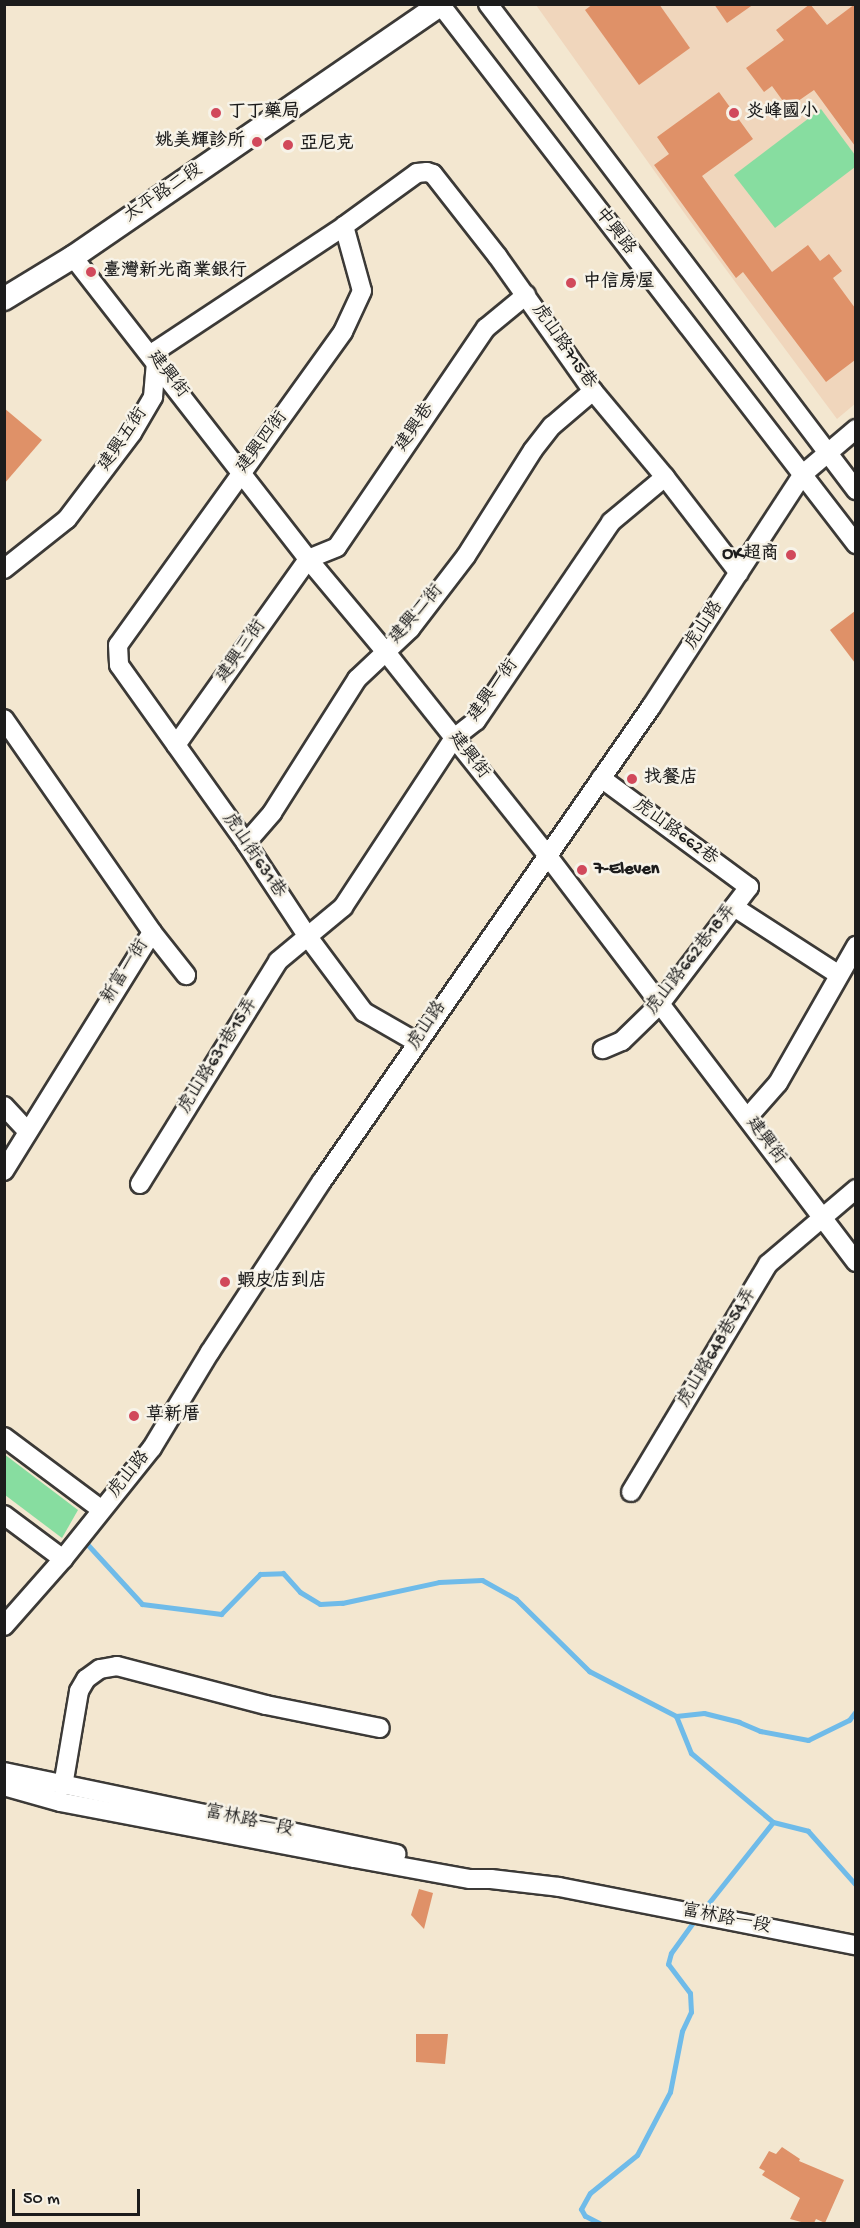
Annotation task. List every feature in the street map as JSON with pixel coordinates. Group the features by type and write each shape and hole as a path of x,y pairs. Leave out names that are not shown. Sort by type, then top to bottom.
{"main road":[{"name":"太平路二段","path":"4,299 73,257 440,5"}],"street":[{"name":"中興路","path":"488,4 855,490"},
{"name":"中興路","path":"440,5 855,544"},
{"name":"虎山路715巷","path":"344,226 417,174 434,174 526,295 593,391 665,477 739,573"},
{"path":"156,361 157,350 344,226"},
{"name":"建興四街","path":"118,645 343,332 362,291 344,226"},
{"name":"建興街","path":"73,257 308,559 386,651 547,855 748,1117 855,1262"},
{"name":"建興巷","path":"308,559 337,547 472,345 486,328 526,295"},
{"name":"建興五街","path":"4,569 67,519 132,433 153,397 156,361"},
{"name":"建興二街","path":"246,843 272,813 357,679 410,629 466,556 533,450 552,426 593,391"},
{"name":"虎山路","path":"4,1626 63,1559 152,1448 210,1352 322,1180 601,778 803,474 855,429"},
{"name":"建興一街","path":"308,937 343,907 454,738 476,721 611,522 665,477"},
{"name":"建興三街","path":"176,745 308,559"},
{"name":"虎山街631巷","path":"118,645 119,665 246,843 308,937 364,1012 418,1043"},
{"name":"新富一街","path":"4,719 152,932 4,1171"},
{"name":"虎山路662巷","path":"601,778 749,887"},
{"name":"虎山路662巷18弄","path":"603,1049 622,1041 660,1004 749,887"},
{"path":"734,907 839,975"},
{"path":"152,932 186,975"},
{"name":"虎山路631巷15弄","path":"140,1184 278,961 308,937"},
{"path":"748,1117 778,1083 855,946"},
{"path":"4,1106 28,1132"},
{"name":"虎山路648巷54弄","path":"631,1492 768,1264 855,1189"},
{"path":"4,1437 102,1510"},
{"path":"4,1515 63,1559"},
{"path":"63,1786 79,1691 86,1678 100,1669 117,1666 266,1705 380,1728"},
{"name":"富林路一段","path":"4,1772 63,1786 244,1820 469,1869 491,1879"},
{"name":"富林路一段","path":"4,1786 60,1802 255,1839 470,1879 491,1879 559,1887 855,1946"}],"shaded area":[{"name":"炎峰國小","path":"536,5 855,5 856,403 837,419 690,221"}],"green space":[{"path":"821,109 855,155 855,167 775,228 734,175"},
{"path":"4,1454 78,1510 62,1538 5,1495"}],"building":[{"path":"593,4 659,4 690,48 639,85 585,10"},
{"path":"714,4 754,4 727,23"},
{"path":"810,4 827,25 855,4 855,146 814,90 788,108 772,86 764,92 746,68 784,40 776,30"},
{"path":"719,92 753,139 702,176 772,272 808,245 820,261 829,254 842,271 833,278 855,308 855,360 826,382 743,272 736,278 654,165 669,154 657,137"},
{"path":"4,408 42,440 4,484"},
{"path":"855,611 855,663 830,630"},
{"path":"419,1889 433,1893 424,1929 411,1915"},
{"path":"416,2034 448,2034 445,2064 416,2062"},
{"path":"782,2147 800,2159 799,2161 844,2180 825,2223 816,2219 814,2223 805,2223 790,2219 800,2198 762,2175 765,2171 759,2168 769,2151 776,2154"}],"waterway":[{"path":"88,1545 142,1604 221,1614 260,1574 283,1573 300,1592 320,1604 342,1603 439,1582 482,1580 516,1599 589,1671 676,1716 704,1713 739,1722 760,1731 808,1740 849,1720 856,1711"},
{"path":"676,1716 691,1753 773,1822 808,1831 856,1885"},
{"path":"703,1910 773,1822"},
{"path":"601,2224 585,2216 581,2209 590,2193 637,2155 670,2092 682,2031 691,2012 690,1993 668,1964 671,1953 697,1917"}],"place":[{"name":"丁丁藥局","path":"216,113"},
{"name":"炎峰國小","path":"734,113"},
{"name":"姚美輝診所","path":"257,142"},
{"name":"亞尼克","path":"288,145"},
{"name":"臺灣新光商業銀行","path":"91,272"},
{"name":"中信房屋","path":"571,283"},
{"name":"OK超商","path":"791,555"},
{"name":"找餐店","path":"632,779"},
{"name":"7-Eleven","path":"582,870"},
{"name":"蝦皮店到店","path":"225,1282"},
{"name":"草新厝","path":"134,1416"}]}
